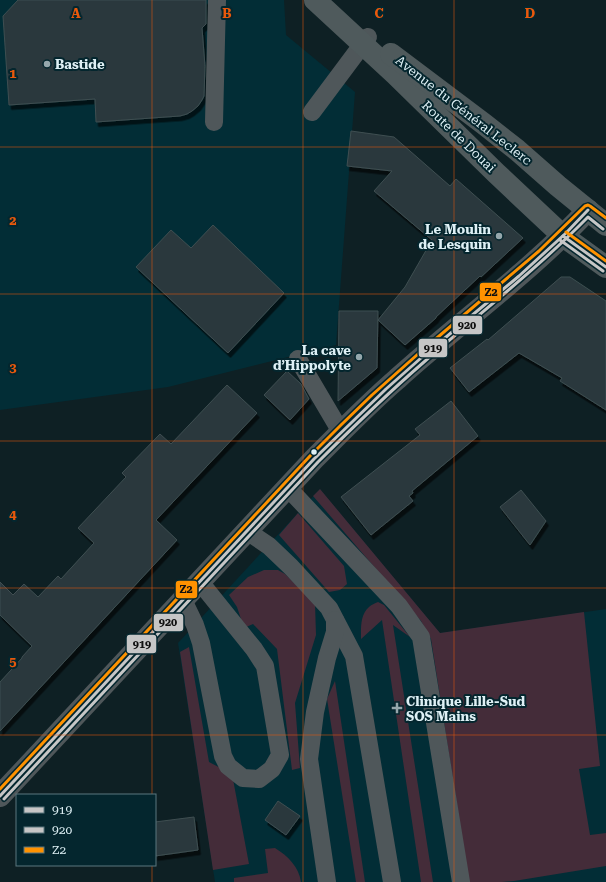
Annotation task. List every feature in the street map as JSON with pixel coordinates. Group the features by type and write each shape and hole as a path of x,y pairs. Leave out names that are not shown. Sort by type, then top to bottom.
{"main road":[{"name":"Avenue du Général Leclerc","path":"317,0 366,41 500,137 606,225"},
{"name":"Route de Douai","path":"366,41 395,74 513,189 563,236 606,267"}],"street":[{"path":"0,796 341,432 397,379 563,236 588,210"}],"lane":[{"path":"214,122 217,0"},
{"path":"312,112 366,41"},
{"path":"298,359 341,432"},
{"path":"288,488 399,606 421,637 461,882"},
{"path":"247,531 269,546 291,567 329,608 354,656 392,882"},
{"path":"183,600 201,642 223,756 228,766 243,778 260,780 272,769 280,755 266,666 200,582"},
{"path":"327,882 309,758 315,712 327,658 335,632 336,620"}],"shaded area":[{"path":"0,0 284,0 286,35 355,92 336,345 168,387 0,410"},
{"name":"Clinique Lille-Sud SOS Mains","path":"320,489 440,633 606,609 606,882 215,882 178,643"},
{"path":"320,489 440,633 584,612 600,766 579,769 590,835 606,833 606,866 514,881 469,882 431,639 421,621 313,496"},
{"path":"298,513 344,566 347,584 340,590 329,592 279,535"},
{"path":"264,570 278,570 285,574 315,603 316,635 295,703 300,768 292,770 277,649 253,624 244,628 237,607 229,595 248,577"},
{"path":"378,602 384,605 410,637 393,625 433,882 421,882 382,620 361,639 364,614 370,606"},
{"path":"189,647 209,762 232,774 249,864 213,870 180,652"},
{"path":"335,681 365,882 356,882 327,699"},
{"path":"275,848 292,862 298,871 301,882 234,882 234,878 268,873 265,849"}],"building":[{"path":"18,0 206,0 206,24 202,28 205,66 204,96 202,100 192,111 180,116 96,122 95,99 9,105 3,16"},
{"path":"351,131 394,137 450,186 456,179 523,238 405,345 378,320 405,287 432,240 374,191 392,171 347,166"},
{"path":"213,225 284,293 228,353 136,267 171,230 191,248"},
{"path":"561,277 570,277 606,301 606,410 560,381 562,378 519,353 469,392 450,368 487,339 488,340"},
{"path":"339,311 378,311 377,368 338,401"},
{"path":"287,371 301,384 309,399 290,420 264,395"},
{"path":"227,385 257,413 156,520 177,540 0,731 0,682 32,646 0,615 0,582 13,595 24,584 38,597 58,576 61,579 94,543 78,528 126,477 122,473 160,434 171,444"},
{"path":"451,401 478,436 412,491 413,493 409,496 413,501 371,535 341,497 420,435 415,429"},
{"path":"521,490 546,521 530,545 500,507"},
{"path":"278,801 300,816 286,835 265,820"},
{"path":"194,817 198,850 156,856 156,822"}],"transit line":[{"name":"Z2","path":"0,789 310,456 372,395 539,251 585,206 590,206 606,218"},
{"name":"919","path":"0,796 314,459 386,389 519,276 566,233 588,210"},
{"name":"920","path":"4,799 318,462 370,411 424,362 528,273 588,217 603,229"},
{"name":"Z2","path":"566,232 606,261"},
{"name":"919","path":"563,236 606,267"},
{"name":"920","path":"560,240 603,271"}],"place":[{"name":"Bastide","path":"47,64"},
{"name":"Le Moulin de Lesquin","path":"499,236"},
{"name":"La cave d’Hippolyte","path":"359,357"},
{"name":"Clinique Lille-Sud SOS Mains","path":"397,708"}]}
